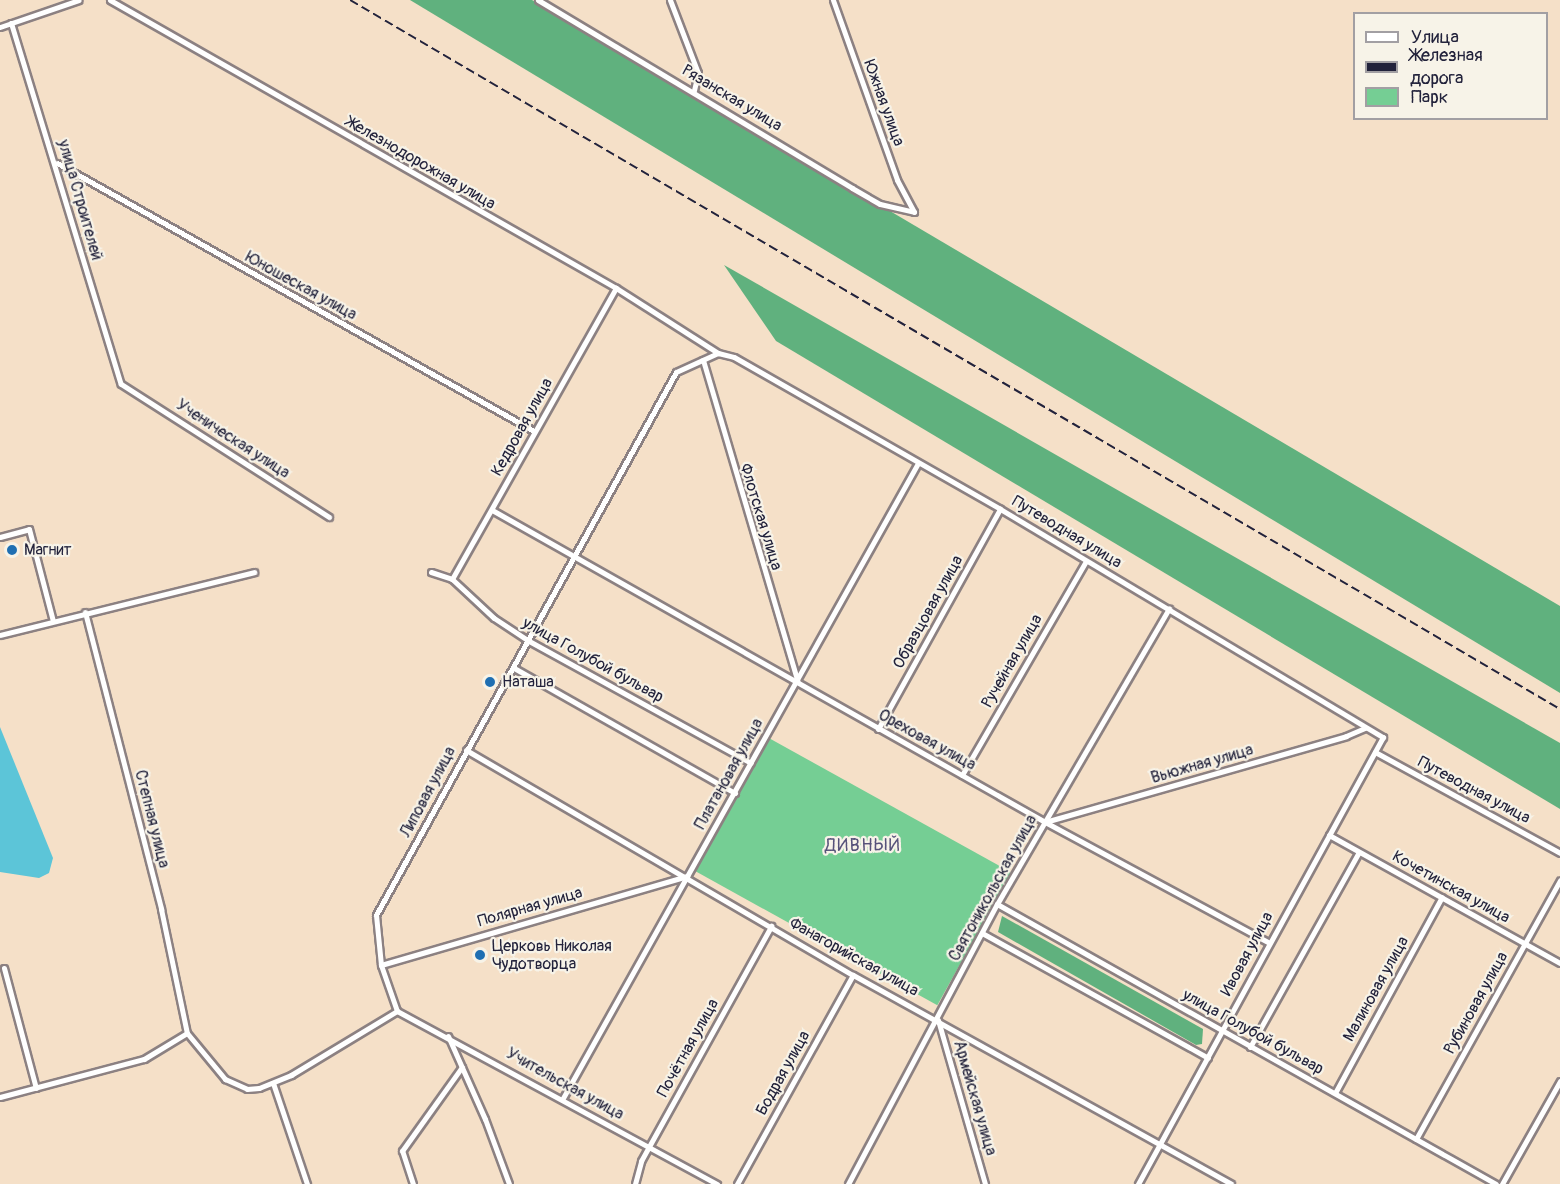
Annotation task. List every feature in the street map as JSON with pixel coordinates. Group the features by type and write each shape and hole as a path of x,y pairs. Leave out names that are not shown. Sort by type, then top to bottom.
{"street":[{"path":"0,27 79,0"},
{"name":"Железнодорожная улица","path":"110,0 616,288 718,353 734,357"},
{"name":"Рязанская улица","path":"538,0 880,204 914,212"},
{"path":"670,0 698,73 694,91"},
{"name":"Южная улица","path":"833,0 897,180 914,212"},
{"name":"улица Строителей","path":"11,23 57,163 121,384"},
{"name":"Юношеская улица","path":"57,163 534,431"},
{"name":"Кедровая улица","path":"452,579 616,288"},
{"path":"703,360 718,353"},
{"name":"Путеводная улица","path":"734,357 1000,509 1383,737"},
{"name":"Липовая улица","path":"397,1011 381,965 376,915 676,372 703,360"},
{"name":"Флотская улица","path":"703,360 797,680"},
{"name":"Ученическая улица","path":"121,384 329,517"},
{"name":"Платановая улица","path":"563,1098 918,463"},
{"name":"Образцовая улица","path":"878,729 1000,509"},
{"name":"Ореховая улица","path":"492,510 797,680 878,729 1045,822 1268,942"},
{"path":"0,537 29,529 53,621"},
{"name":"Ручейная улица","path":"962,775 1086,561"},
{"path":"0,635 254,572"},
{"name":"улица Голубой бульвар","path":"431,572 452,579 494,618 529,641 751,763"},
{"name":"Святоникольская улица","path":"848,1184 938,1020 997,904 1169,608"},
{"name":"Степная улица","path":"86,612 161,909 187,1033"},
{"path":"514,668 735,793"},
{"name":"Вьюжная улица","path":"1045,822 1346,736 1365,728"},
{"name":"Ивовая улица","path":"1138,1184 1208,1058 1268,942 1383,737"},
{"name":"Фанагорийская улица","path":"466,750 687,876 853,975 1232,1184"},
{"name":"Путеводная улица","path":"1375,752 1560,853"},
{"name":"Кочетинская улица","path":"1329,835 1560,963"},
{"path":"1250,1047 1359,852"},
{"name":"Полярная улица","path":"381,965 687,876"},
{"name":"Рубиновая улица","path":"1416,1139 1560,880"},
{"name":"Малиновая улица","path":"1335,1093 1442,897"},
{"name":"улица Голубой бульвар","path":"997,904 1496,1184"},
{"name":"Почётная улица","path":"635,1184 650,1146 771,926"},
{"path":"982,933 1208,1058"},
{"path":"4,968 36,1088"},
{"name":"Бодрая улица","path":"737,1184 853,975"},
{"path":"0,1097 144,1059 187,1033 225,1079 247,1089 273,1083 397,1011"},
{"name":"Учительская улица","path":"397,1011 563,1098 717,1184"},
{"name":"Армейская улица","path":"938,1020 985,1184"},
{"path":"448,1036 509,1184"},
{"path":"413,1184 402,1151 462,1067"},
{"path":"1502,1184 1560,1081"},
{"path":"273,1083 307,1184"}],"green space":[{"path":"410,0 532,0 1560,606 1560,693"},
{"path":"724,265 1560,743 1560,809 776,341"},
{"path":"767,737 1011,872 937,1005 693,870"},
{"path":"1002,916 1203,1029 1202,1044 1196,1045 998,932"}],"water":[{"path":"0,727 53,858 49,873 39,878 0,872"}],"railway":[{"path":"350,0 1560,709"}],"place":[{"name":"Магнит","path":"12,550"},
{"name":"Наташа","path":"490,682"},
{"name":"Церковь Николая Чудотворца","path":"480,955"}],"district":[{"name":"ДИВНЫЙ","path":"863,846"}]}
